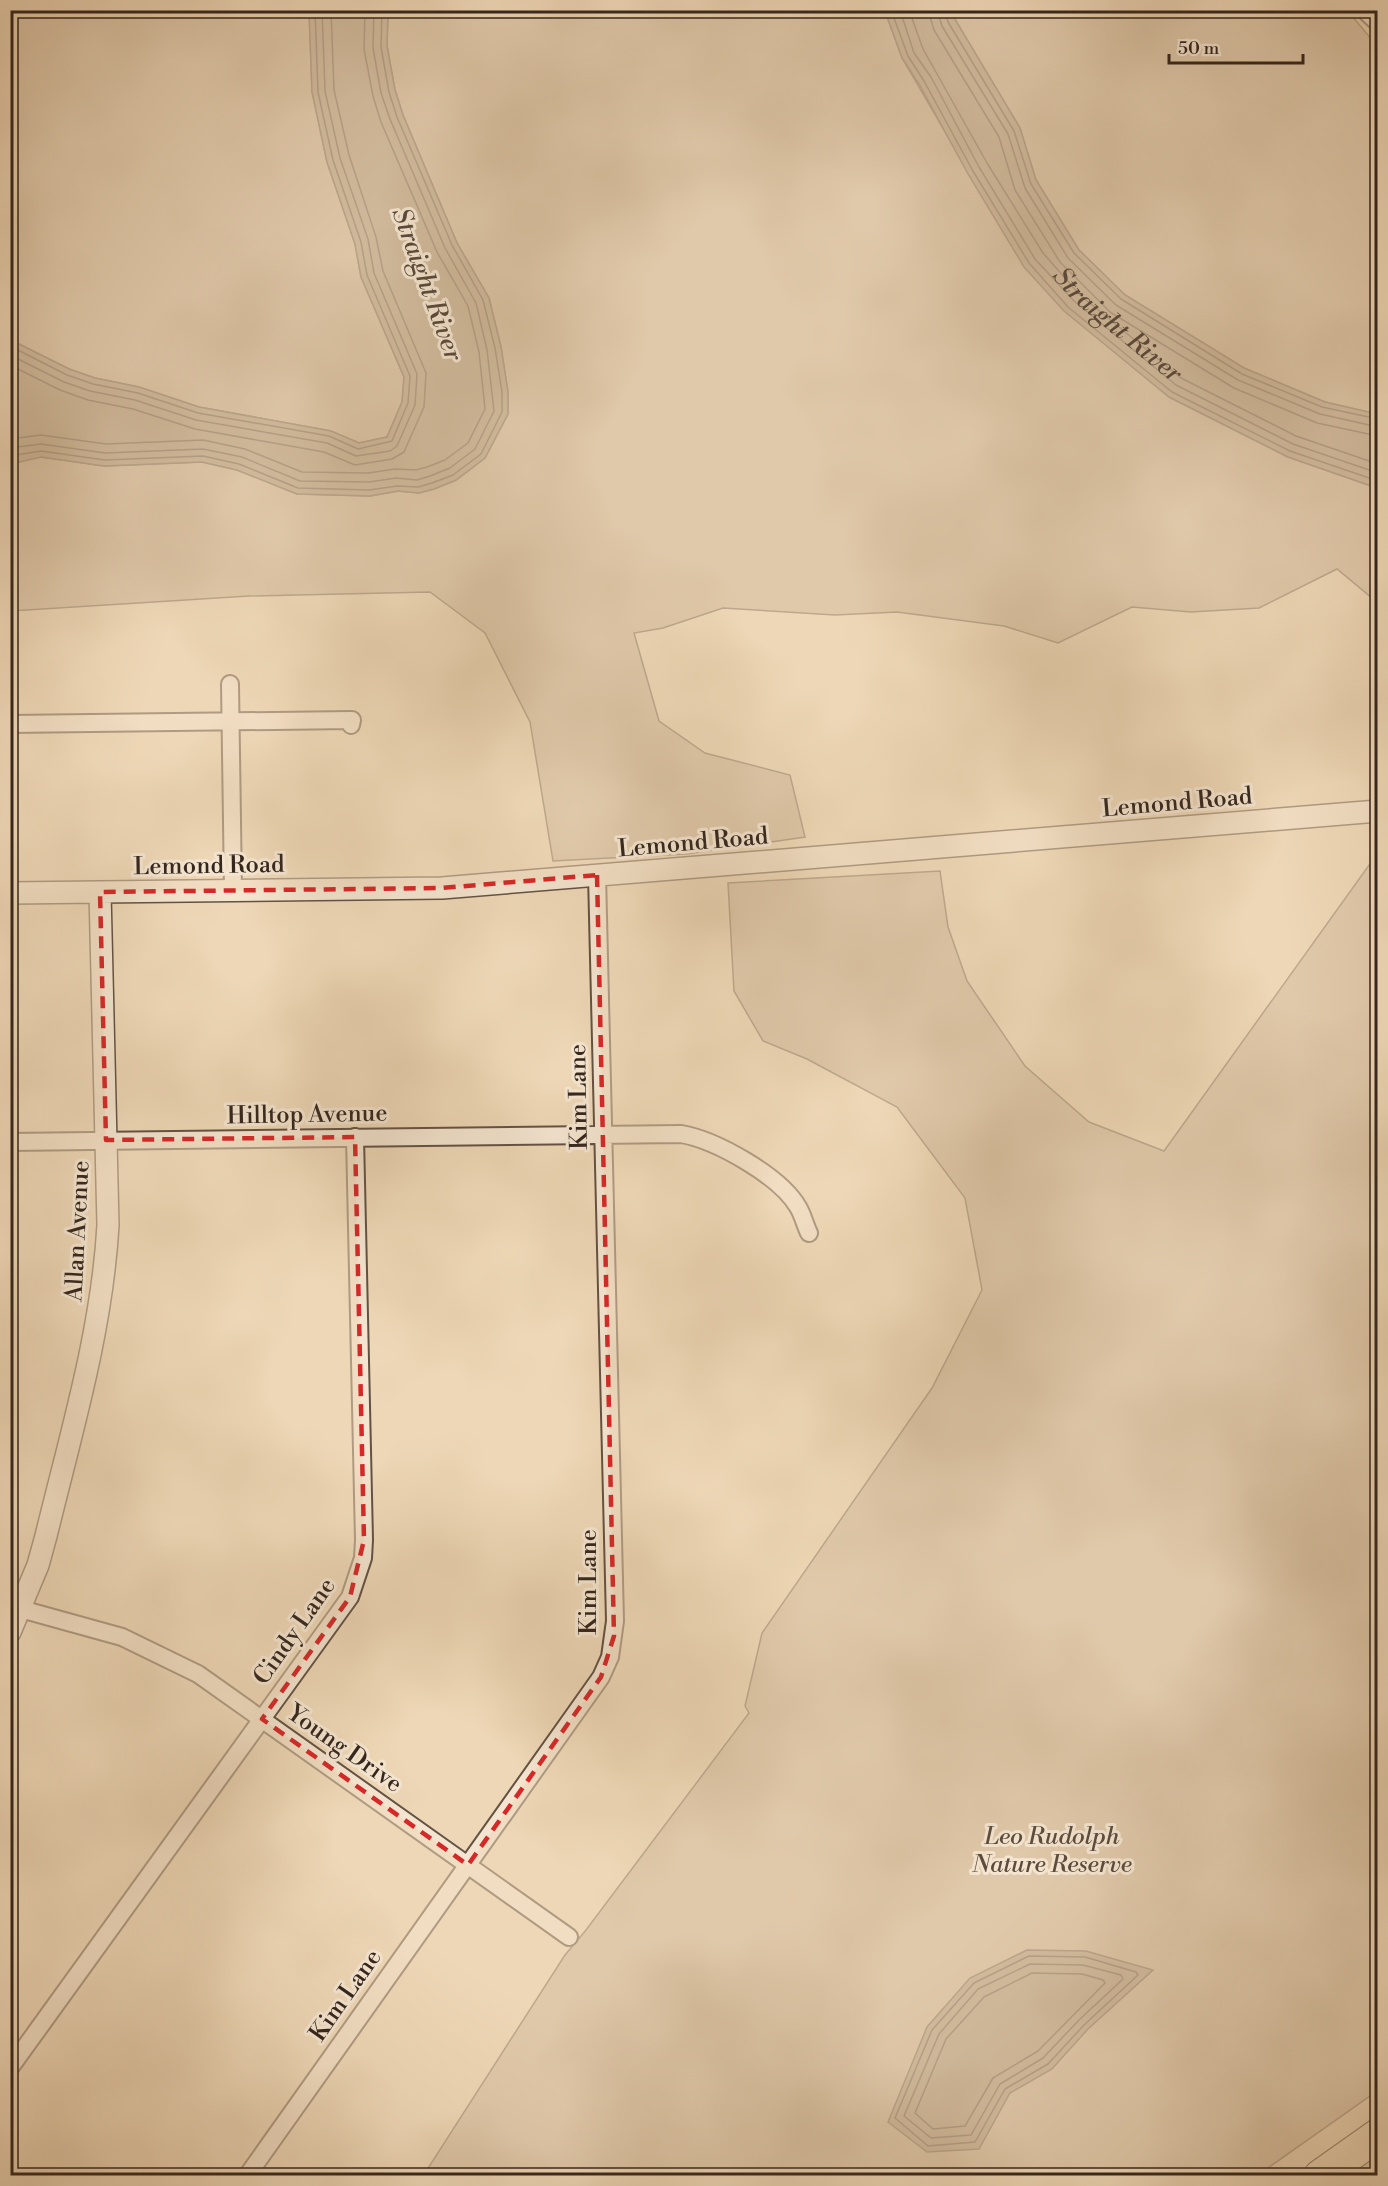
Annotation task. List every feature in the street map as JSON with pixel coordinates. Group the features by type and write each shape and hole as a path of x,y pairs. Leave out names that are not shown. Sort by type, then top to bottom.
{"highway":[{"path":"1320,2175 1377,2135"}],"street":[{"path":"1364,10 1377,23"},
{"path":"230,684 232,890"},
{"path":"10,724 352,720 351,725"},
{"name":"Lemond Road","path":"10,893 442,888 1377,811"},
{"name":"Kim Lane","path":"247,2175 601,1677 610,1657 614,1636 597,875"},
{"name":"Allan Avenue","path":"10,1632 16,1607 46,1536 98,1320 105,1273 108,1225 100,892"},
{"name":"Hilltop Avenue","path":"10,1142 681,1134 700,1137 725,1147 778,1185 798,1206 809,1233"},
{"name":"Cindy Lane","path":"10,2068 350,1597 363,1558 354,1137"},
{"name":"Young Drive","path":"16,1607 99,1629 161,1654 198,1674 569,1937"}],"highlighted area":[{"path":"597,875 614,1636 601,1677 468,1865 262,1719 350,1597 364,1540 355,1137 106,1140 100,892 442,888"}],"green space":[{"path":"10,11 309,11 312,92 327,162 355,244 361,277 404,377 402,402 387,437 359,443 331,431 199,407 139,387 95,378 69,369 11,340"},
{"path":"388,11 885,11 902,58 990,209 1169,397 1288,457 1377,488 1377,611 1373,599 1337,569 1259,608 1191,612 1132,607 1058,643 1004,626 897,612 835,615 723,608 663,628 634,633 659,721 705,753 790,775 805,837 686,854 553,861 530,722 485,633 430,592 249,596 11,611 10,464 13,461 41,457 104,466 202,462 237,470 297,494 370,496 398,491 419,493 434,489 456,480 485,458 508,414 508,392 501,347 489,298 457,243 403,115 395,90 387,46"},
{"path":"950,11 1348,11 1377,46 1377,414 1325,402 1244,368 1125,295 1079,250 1036,180 1020,128"},
{"name":"Leo Rudolph Nature Reserve","path":"1377,854 1377,2091 1258,2175 423,2176 565,1955 749,1713 745,1706 762,1633 932,1388 982,1290 965,1198 897,1107 807,1059 763,1041 734,991 728,883 940,871 948,927 967,981 1025,1066 1089,1122 1164,1151"},
{"path":"1377,2134 1377,2175 1321,2175"}],"water":[{"name":"Straight River","path":"309,11 388,11 387,46 395,90 403,115 457,243 489,298 501,347 508,392 508,414 485,458 456,480 434,489 419,493 398,491 370,496 297,494 237,470 202,462 104,466 41,457 11,464 11,340 69,369 95,378 139,387 199,407 331,431 359,443 387,437 402,402 404,377 361,277 355,244 327,162 312,92"},
{"name":"Straight River","path":"885,11 950,11 1020,128 1036,180 1079,250 1125,295 1244,368 1325,402 1377,414 1377,488 1288,457 1169,397 1064,311 1024,267 968,174 919,84 902,58"},
{"path":"1027,1950 1086,1951 1153,1970 1088,2029 1052,2069 1010,2093 979,2149 927,2152 888,2122 927,2027 970,1978"}]}
